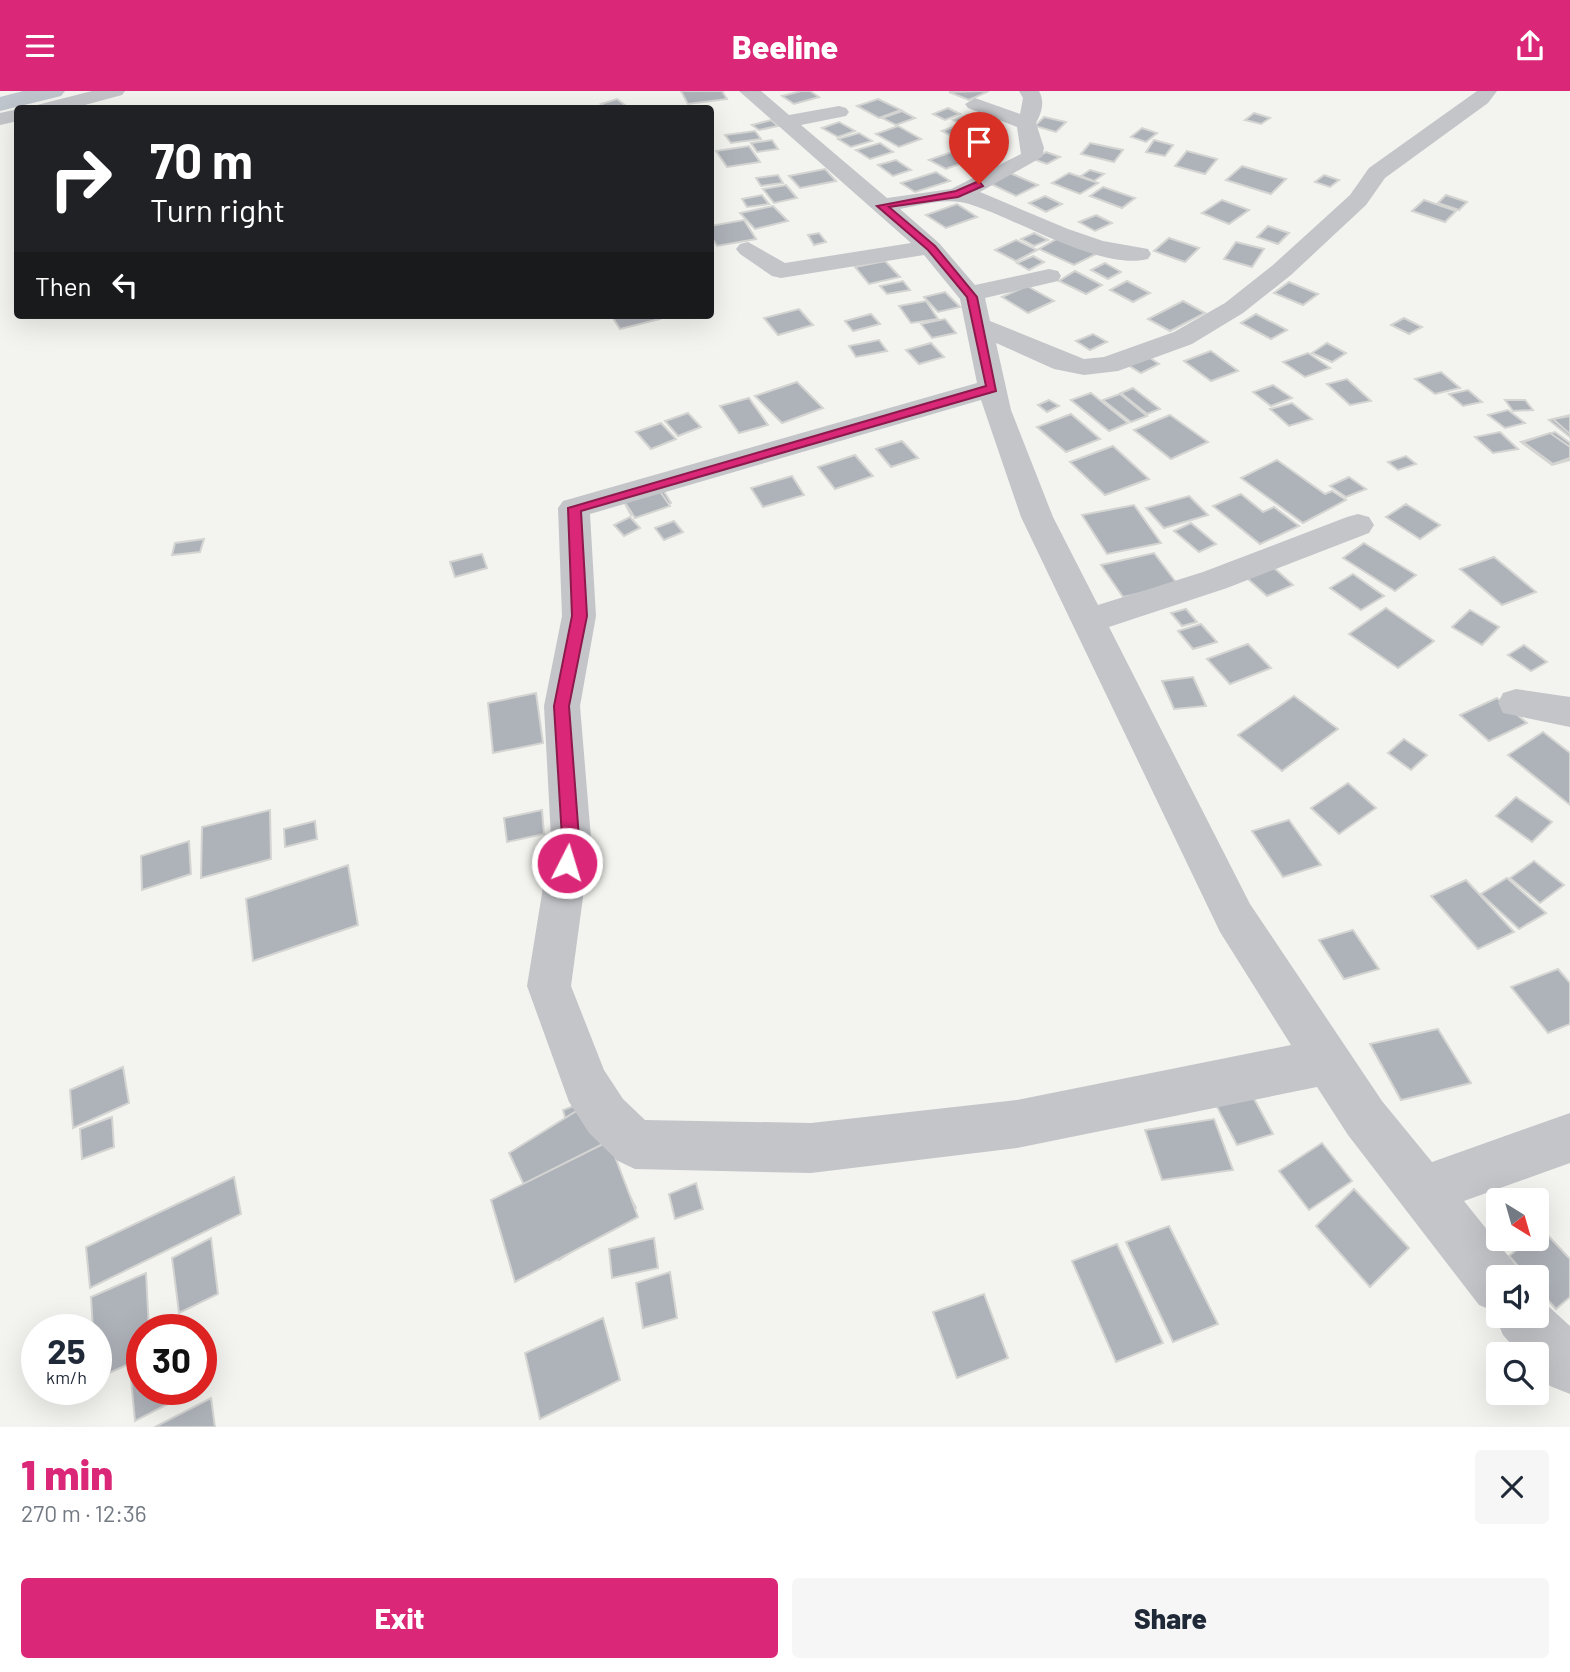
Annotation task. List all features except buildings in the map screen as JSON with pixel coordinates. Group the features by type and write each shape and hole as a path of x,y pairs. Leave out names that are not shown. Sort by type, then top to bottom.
{"street":[{"path":"60,105 115,91"},
{"path":"749,91 930,247 974,310 997,410 1037,517 1235,918 1364,1118 1486,1271"},
{"path":"882,206 958,194 1031,157 1033,148 1026,123 1032,111 1033,98 1029,91"},
{"path":"974,310 1064,363 1084,367 1108,365 1183,338 1234,308 1282,271 1358,200 1377,173 1481,99 1487,91"},
{"path":"975,104 1026,123"},
{"path":"783,122 839,112"},
{"path":"958,194 988,203 1060,235 1098,247 1139,254"},
{"path":"748,249 781,271 930,247"},
{"path":"974,310 1049,276"},
{"path":"992,388 574,508 579,616 562,706 571,838 549,986 586,1085 606,1116 635,1144 811,1148 1017,1124 1327,1061"},
{"path":"1088,621 1215,580 1358,525"},
{"path":"1516,702 1570,712"},
{"path":"1423,1191 1570,1138"},
{"path":"1534,1328 1570,1366"}],"waterway":[{"path":"0,104 53,91"}],"route":[{"path":"567,863 571,838 562,706 579,616 574,508 992,388 972,297 931,248 882,206 958,194 979,184"}]}
